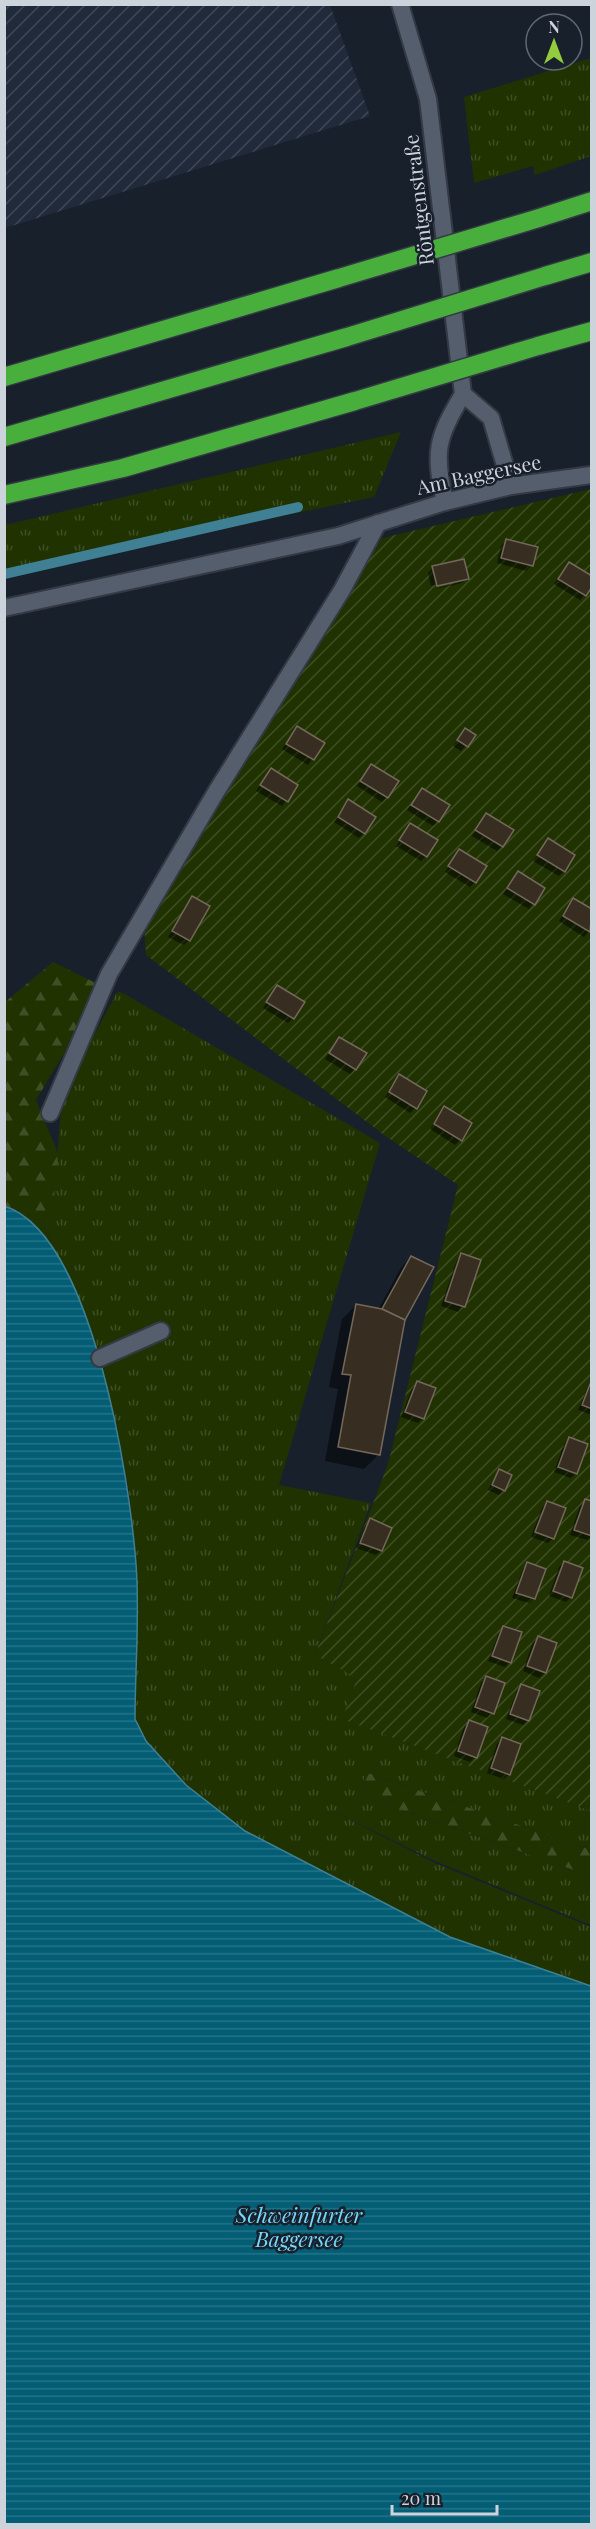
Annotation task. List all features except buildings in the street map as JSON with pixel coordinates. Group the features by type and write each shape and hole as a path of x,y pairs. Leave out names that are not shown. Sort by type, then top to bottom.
{"highway":[{"path":"4,377 591,201"},
{"path":"4,437 347,337 591,262"},
{"path":"4,495 123,468 591,331"}],"street":[{"name":"Röntgenstraße","path":"400,4 428,99 463,394"},
{"path":"445,502 437,469 442,430 463,394 492,418 511,486"},
{"name":"Am Baggersee","path":"4,608 338,536 445,502 511,486 591,475"},
{"path":"50,1113 109,974 216,792 342,590 378,523"},
{"path":"100,1358 161,1331"}],"shaded area":[{"path":"5,4 330,5 370,116 5,228"}],"green space":[{"path":"591,58 591,156 535,175 533,166 474,183 464,97 545,72 584,72 584,60"},
{"path":"401,432 374,497 5,573 5,525"},
{"path":"591,489 591,1811 342,1719 357,1678 315,1655 388,1464 458,1185 384,1135 146,955 144,925 382,538"},
{"path":"53,962 104,987 36,1100 58,1153 50,1245 19,1211 5,1206 4,1003"},
{"path":"117,992 123,993 380,1143 279,1485 371,1503 315,1655 357,1677 343,1719 591,1811 591,1850 365,1772 362,1796 591,1876 591,1925 435,1861 323,1806 435,1863 591,1927 591,1986 450,1937 245,1831 186,1785 146,1741 135,1719 136,1567 128,1485 100,1358 77,1292 50,1245 62,1096"},
{"path":"365,1772 591,1850 591,1876 362,1796"}],"water":[{"name":"Schweinfurter Baggersee","path":"4,1206 35,1226 61,1262 83,1310 101,1365 115,1422 132,1526 138,1603 135,1719 146,1741 186,1785 245,1831 450,1937 591,1986 591,2524 5,2524"}],"waterway":[{"path":"4,574 298,507"}]}
